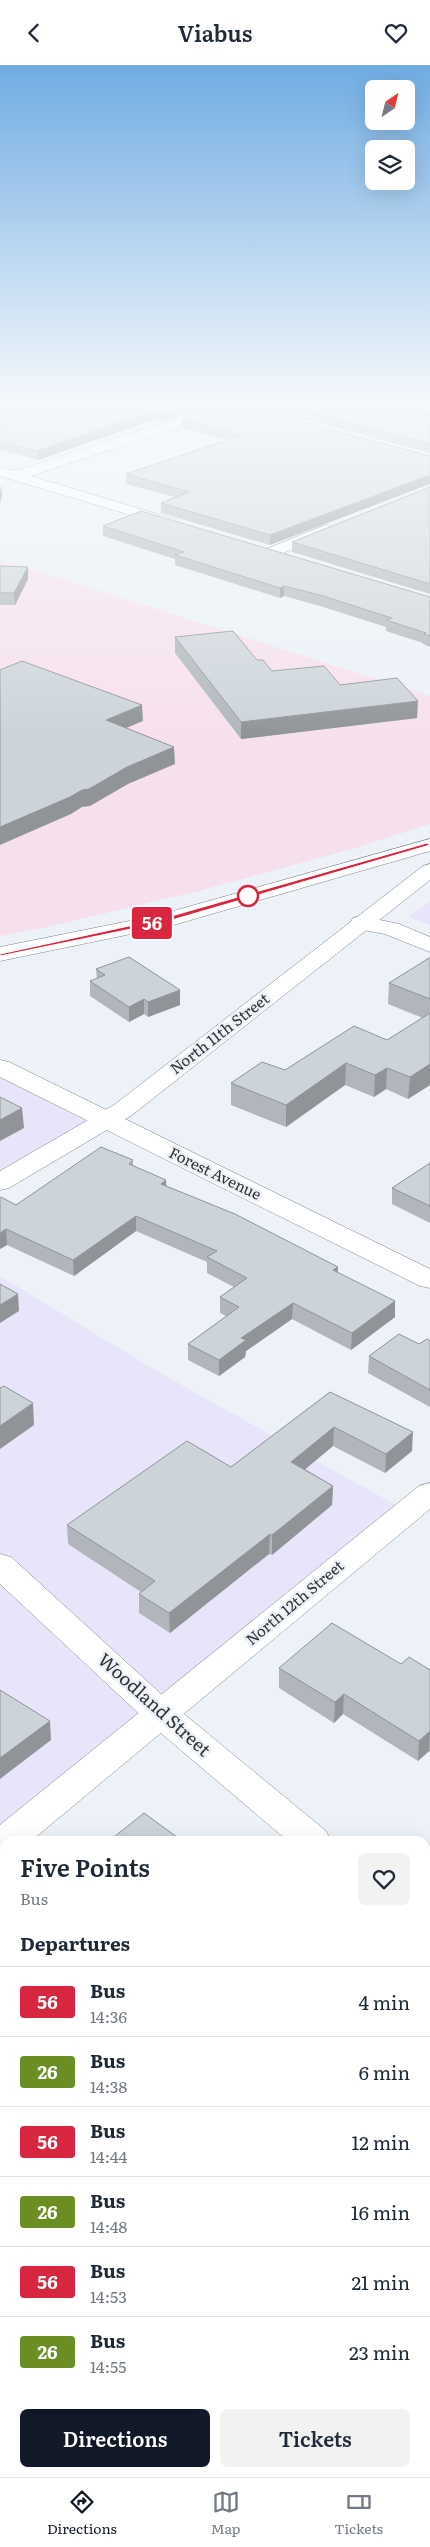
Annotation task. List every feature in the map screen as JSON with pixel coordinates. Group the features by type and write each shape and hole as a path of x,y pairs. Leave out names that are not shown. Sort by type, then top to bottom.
{"street":[{"path":"137,513 185,527"},
{"path":"270,553 341,523"},
{"path":"251,547 298,561"},
{"path":"0,954 162,921 430,845"},
{"name":"North 11th Street","path":"0,1182 123,1110 430,870"},
{"path":"361,923 391,929 430,945"},
{"name":"Forest Avenue","path":"0,1067 104,1121 430,1280"},
{"name":"North 12th Street","path":"12,1836 430,1493"},
{"name":"Woodland Street","path":"0,1565 161,1714 307,1836"}],"shaded area":[{"path":"0,559 430,696 430,824 352,849 199,891 43,928 0,936"},
{"path":"430,901 430,925 409,917"},
{"path":"0,1067 105,1121 0,1182"},
{"path":"0,1276 155,1370 406,1511 12,1836 0,1836"}],"building":[{"path":"137,513 146,513 430,597 430,636 386,620 392,618 320,595 284,586 280,588 175,555 184,552 103,526"},
{"path":"194,513 330,513 270,535"},
{"path":"366,513 430,513 430,584 292,542"},
{"path":"0,566 28,567 14,593 0,593"},
{"path":"233,631 257,660 263,660 272,671 324,666 340,685 397,678 418,701 241,722 175,637"},
{"path":"22,661 142,705 106,720 174,747 127,767 89,789 82,790 0,827 0,670"},
{"path":"129,957 180,990 148,1002 144,999 129,1007 90,981 105,975 96,969"},
{"path":"429,958 430,999 389,983"},
{"path":"430,1013 430,1064 410,1077 387,1068 375,1075 346,1063 286,1105 231,1083 262,1062 285,1070 354,1026 387,1040"},
{"path":"0,1097 22,1108 0,1120"},
{"path":"101,1147 133,1160 129,1164 166,1180 161,1184 235,1214 338,1267 333,1270 395,1301 352,1333 293,1303 241,1338 246,1340 219,1360 188,1344 239,1307 220,1297 247,1278 207,1257 217,1251 136,1216 73,1260 6,1229 0,1233 1,1197 16,1205"},
{"path":"430,1163 430,1206 392,1188"},
{"path":"0,1284 18,1294 0,1305"},
{"path":"399,1334 419,1344 427,1339 430,1341 430,1390 369,1356"},
{"path":"4,1386 33,1403 0,1426 0,1388"},
{"path":"330,1392 413,1432 386,1454 334,1427 291,1462 333,1486 169,1613 139,1594 155,1581 67,1525 187,1441 231,1467"},
{"path":"332,1623 401,1664 409,1657 430,1670 430,1731 419,1741 344,1694 335,1702 279,1668"},
{"path":"0,1690 50,1721 0,1758"},
{"path":"144,1813 176,1836 115,1836"}],"bus line":[{"name":"56","path":"0,954 162,921 430,845"}]}
